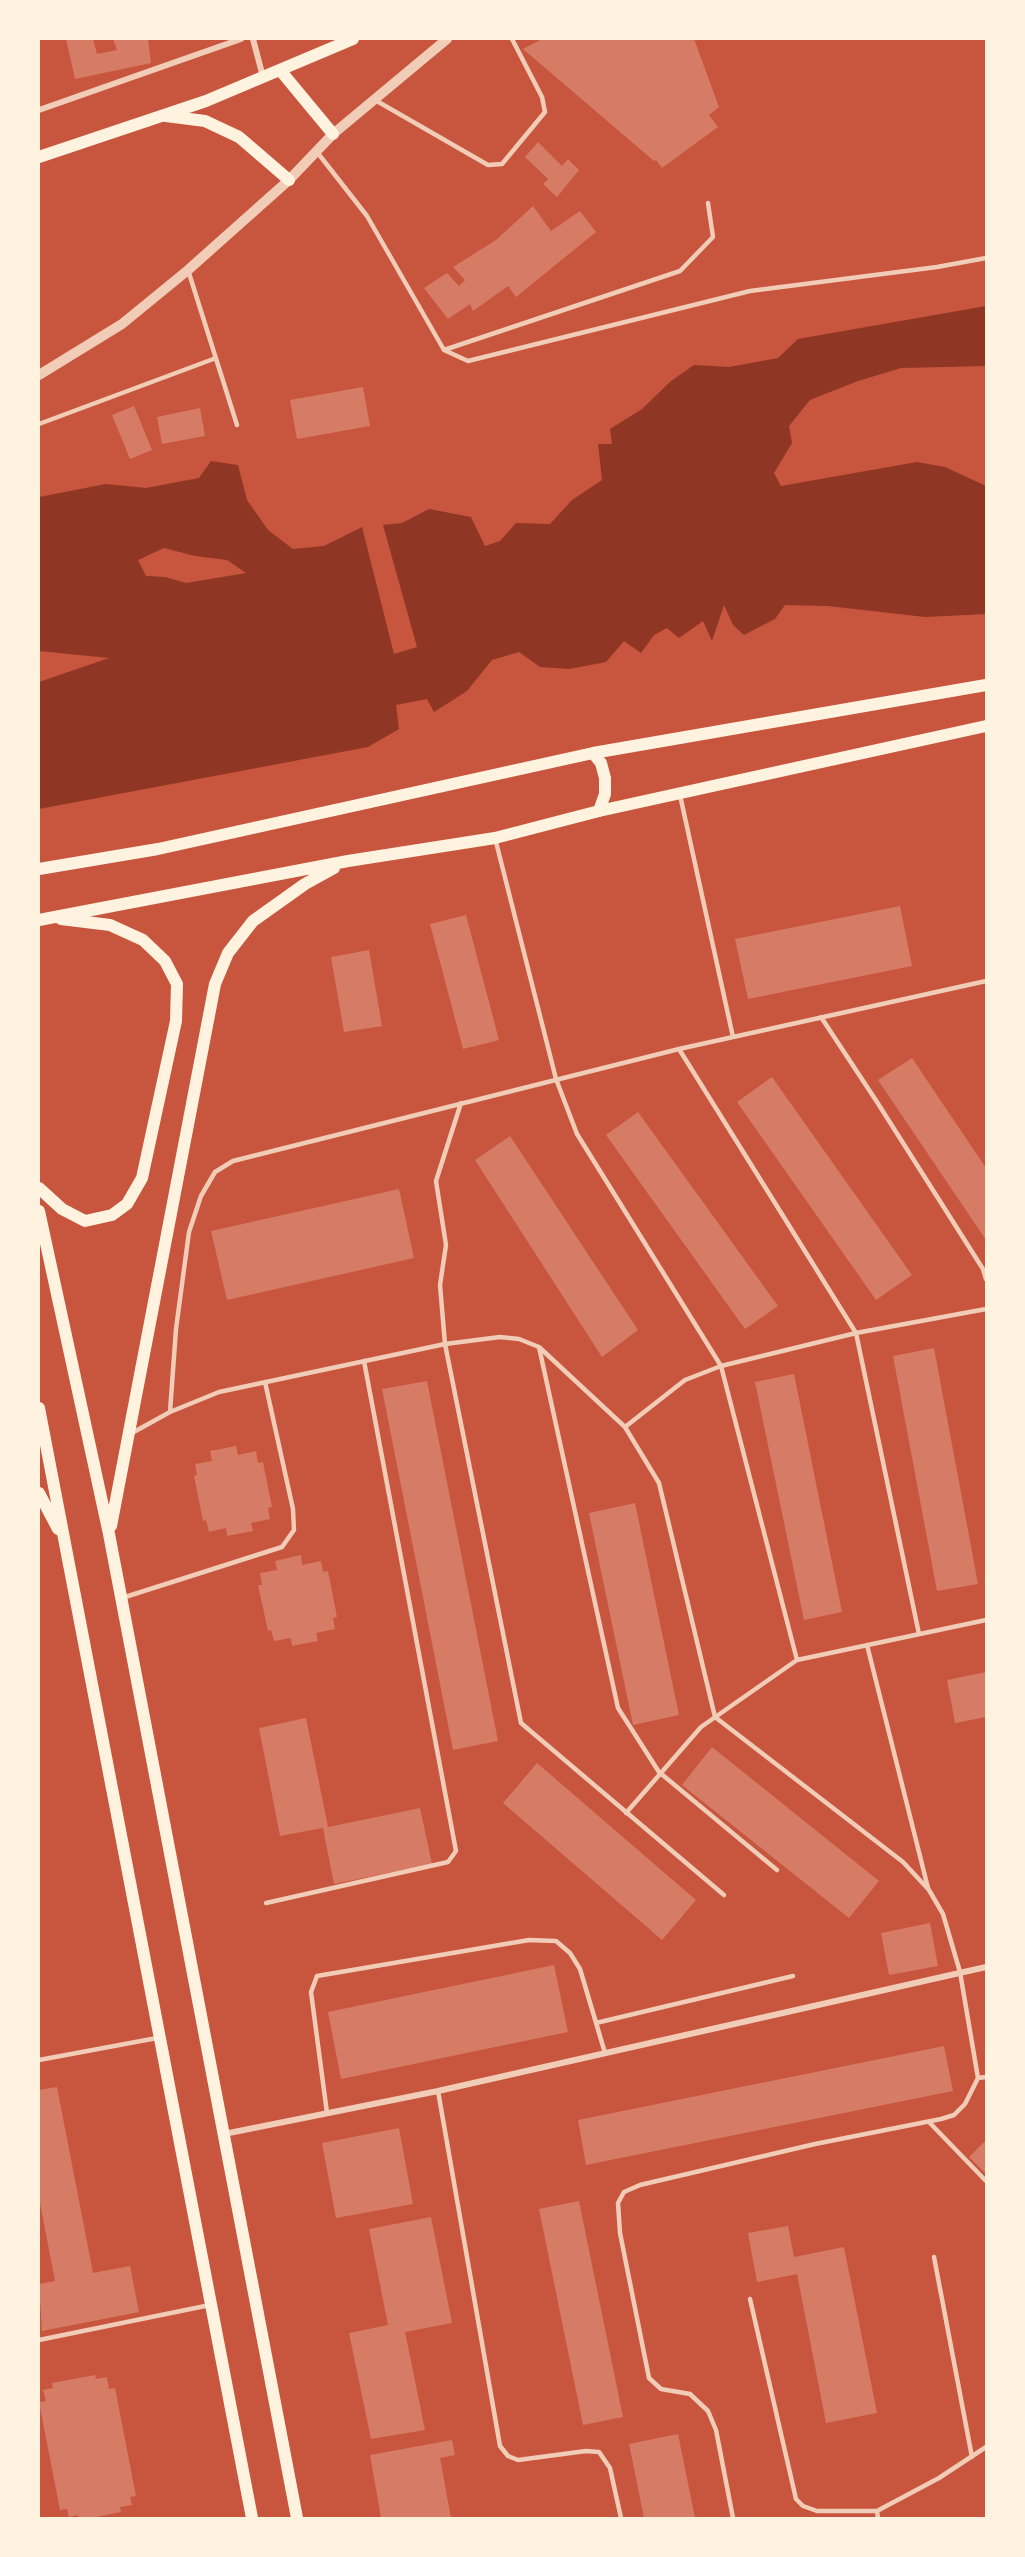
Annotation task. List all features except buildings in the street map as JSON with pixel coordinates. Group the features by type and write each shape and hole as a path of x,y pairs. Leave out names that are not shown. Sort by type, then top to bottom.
{"main road":[{"path":"39,158 206,101 353,39"},
{"path":"280,70 333,134"},
{"path":"161,116 205,121 239,137 289,180"},
{"path":"39,869 158,849 593,753 986,685"},
{"path":"44,919 348,861 495,838 598,811 680,795 986,726"},
{"path":"593,753 602,763 605,778 605,794 598,811"},
{"path":"109,1534 215,984 228,953 253,921 305,884 348,861"},
{"path":"39,1188 62,1209 85,1221 112,1215 127,1204 142,1178 176,1021 177,984 165,961 144,940 110,925 44,919"},
{"path":"39,1211 122,1598 297,2518"},
{"path":"39,1408 252,2518"},
{"path":"39,1493 65,1543"}],"street":[{"path":"39,110 241,39"},
{"path":"253,39 263,77"},
{"path":"39,375 122,324 188,270 289,180 333,134 372,99 447,39"},
{"path":"224,2134 438,2091 986,1967"}],"lane":[{"path":"372,99 488,165 502,164 545,112 543,97 512,39"},
{"path":"317,152 367,216 444,350 468,360 750,291 937,267 986,258"},
{"path":"444,350 680,271 713,237 708,203"},
{"path":"188,270 237,426"},
{"path":"39,424 216,358"},
{"path":"680,795 733,1037"},
{"path":"495,838 556,1079 577,1134 721,1366 797,1660"},
{"path":"170,1412 176,1329 189,1232 201,1196 215,1172 233,1161 277,1148 679,1049 986,981"},
{"path":"821,1017 983,1269 986,1279"},
{"path":"679,1049 856,1333 919,1634"},
{"path":"461,1103 436,1181 446,1245 440,1285 445,1344 521,1723 724,1895"},
{"path":"625,1427 685,1380 721,1366 856,1333 986,1309"},
{"path":"127,1436 170,1412 219,1392 265,1382 445,1344 500,1337 519,1339 539,1347 625,1427 659,1483 715,1717 903,1862 929,1890 943,1914 960,1972 978,2078 965,2104 954,2115 815,2144 639,2185 624,2192 618,2203 620,2233 649,2378 661,2389 690,2394 708,2411 716,2430 733,2518"},
{"path":"539,1347 618,1708 659,1772 777,1870"},
{"path":"266,1904 448,1862 456,1851 364,1361"},
{"path":"122,1598 282,1547 294,1530 293,1509 265,1382"},
{"path":"626,1813 659,1772 701,1727 797,1660 986,1620"},
{"path":"867,1645 929,1890"},
{"path":"327,2113 314,2034 311,1992 317,1976 529,1940 556,1941 575,1959 605,2053"},
{"path":"596,2023 793,1976"},
{"path":"39,2060 160,2038"},
{"path":"978,2078 986,2077"},
{"path":"438,2091 500,2446 508,2456 518,2460 586,2451 598,2452 610,2468 621,2518"},
{"path":"929,2122 986,2181"},
{"path":"934,2258 972,2457"},
{"path":"750,2299 796,2499 803,2506 817,2511 877,2511 939,2478 986,2446"},
{"path":"39,2340 212,2305"},
{"path":"877,2511 878,2518"}],"shaded area":[{"path":"986,306 986,366 901,368 858,381 810,400 789,426 792,443 774,473 781,486 917,462 945,467 986,486 986,614 925,617 828,606 785,605 775,619 744,635 733,625 724,605 712,641 703,621 679,638 667,628 654,635 641,653 624,641 606,662 569,669 540,667 519,652 492,660 467,691 434,712 427,699 396,705 399,729 368,747 39,809 39,682 109,658 39,651 39,497 106,484 146,488 199,478 211,461 238,465 247,500 268,530 293,549 324,546 362,527 394,654 417,647 383,525 402,523 429,509 471,517 485,546 500,541 516,523 550,524 572,500 602,480 598,444 612,444 610,429 642,409 671,381 694,365 729,367 778,358 798,339","holes":["164,548 195,556 227,560 246,573 186,583 165,577 146,576 138,560"]}]}
